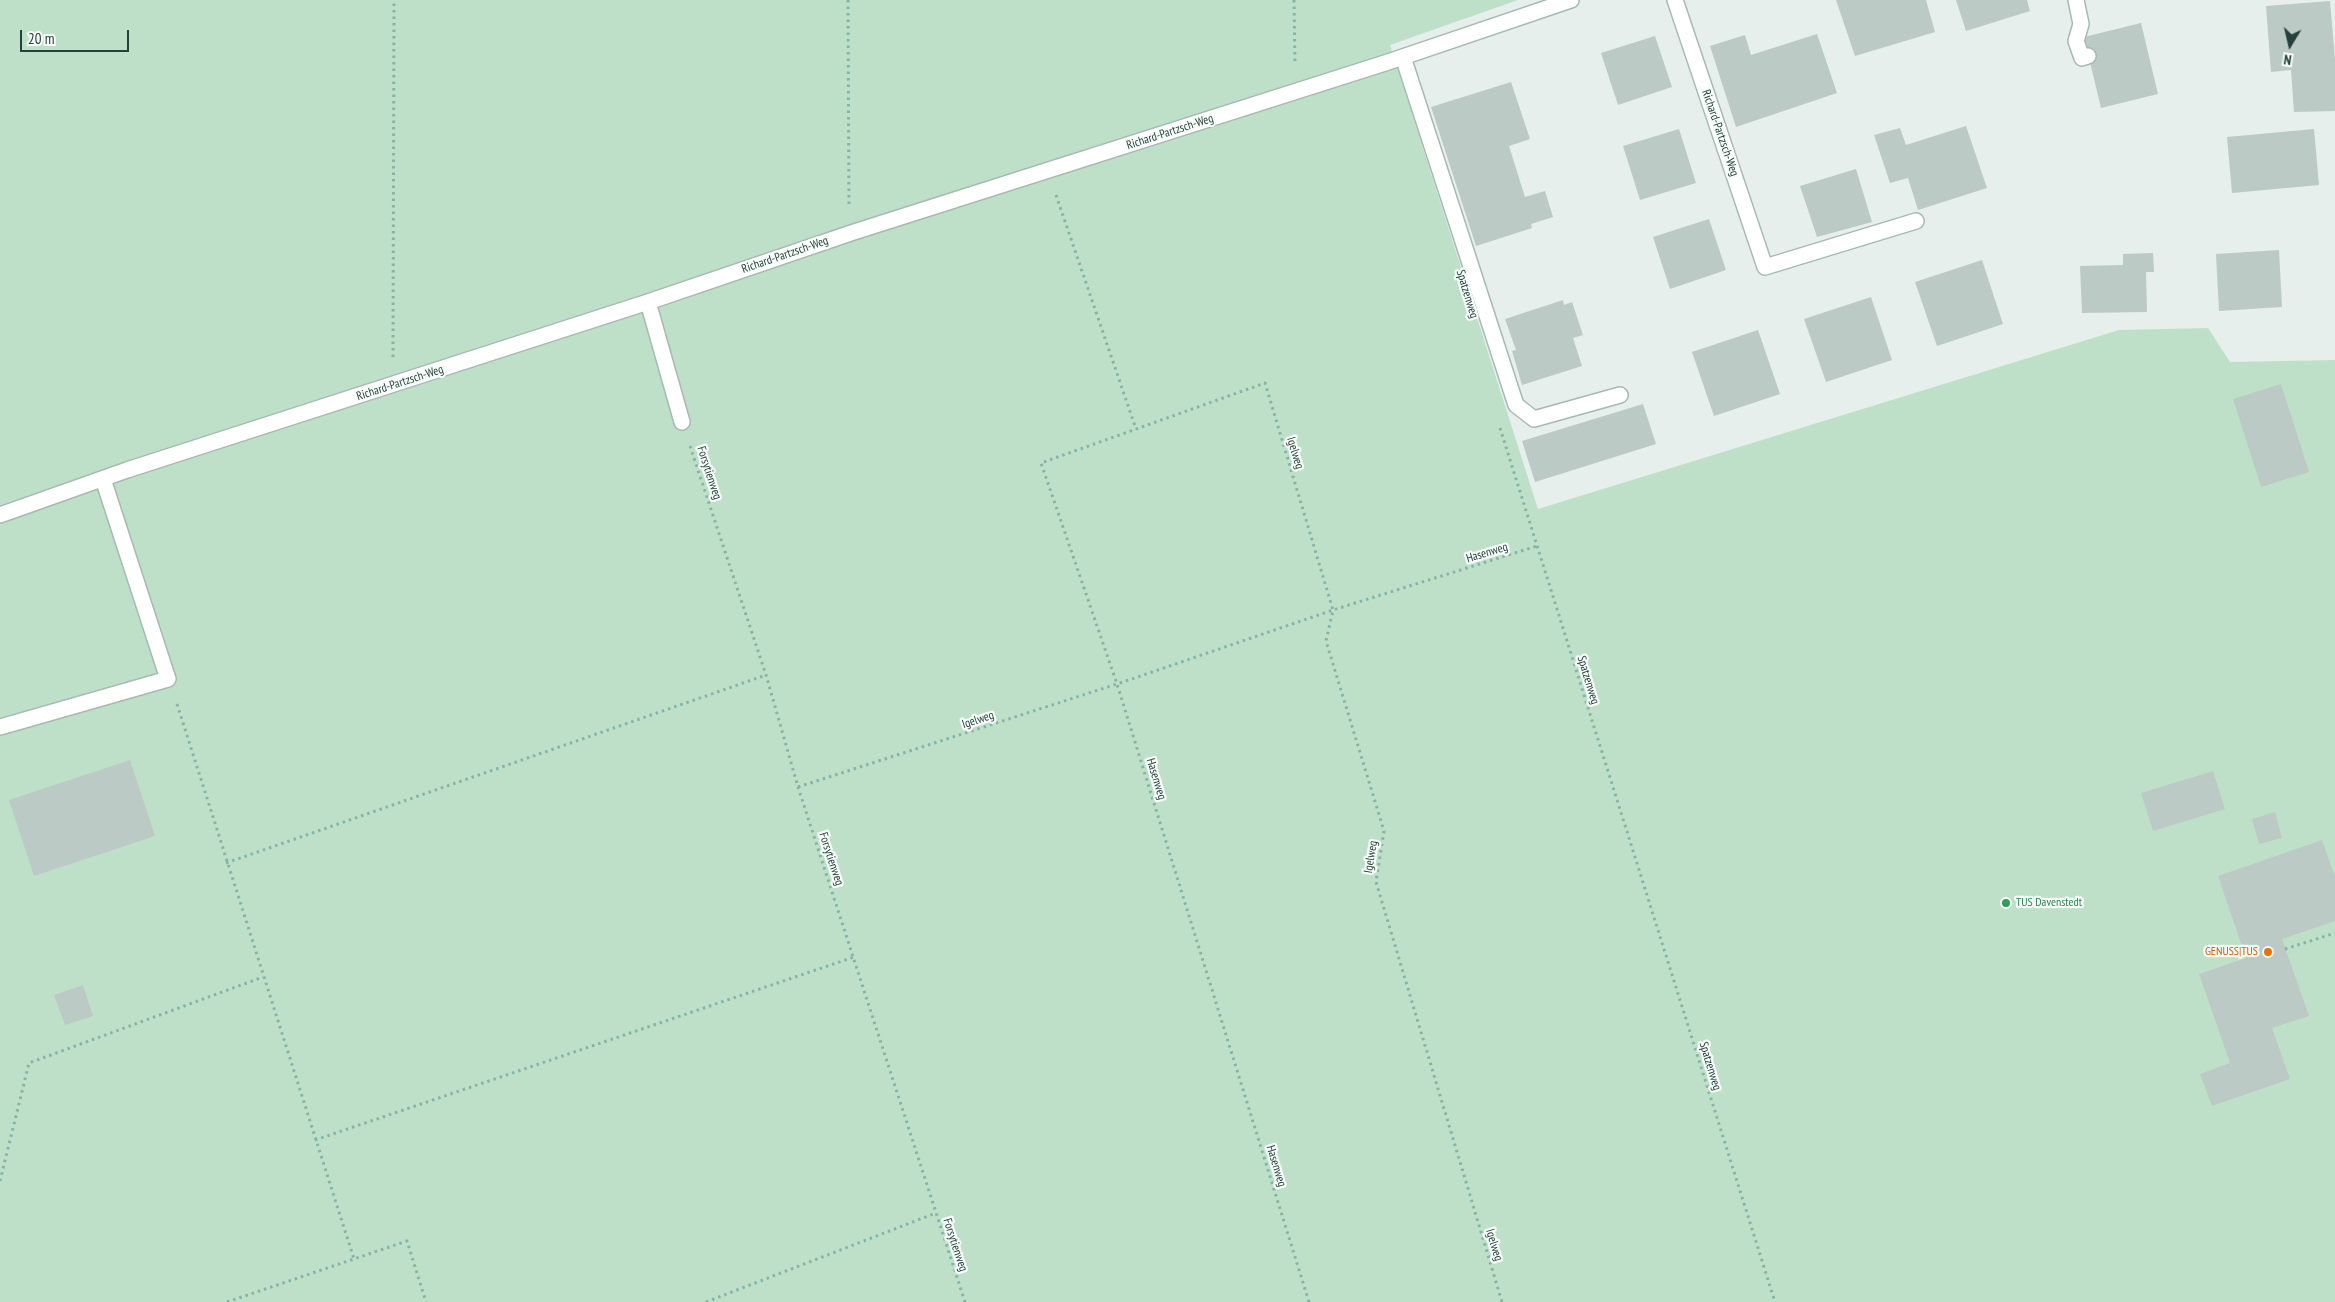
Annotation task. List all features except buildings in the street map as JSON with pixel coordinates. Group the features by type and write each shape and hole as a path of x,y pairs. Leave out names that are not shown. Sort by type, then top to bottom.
{"street":[{"name":"Richard-Partzsch-Weg","path":"0,515 102,479 648,302 854,232 1385,63 1571,0"},
{"name":"Richard-Partzsch-Weg","path":"1675,0 1765,267 1916,221"},
{"path":"2076,0 2081,24 2076,42 2082,58 2088,56"},
{"path":"1403,57 1516,404 1534,419 1620,395"},
{"path":"648,302 682,422"},
{"path":"0,727 168,679 102,479"}],"path":[{"path":"393,385 394,0"},
{"path":"848,0 848,205 854,232"},
{"path":"1294,0 1294,58 1300,90"},
{"path":"1048,171 1136,429"},
{"name":"Igelweg","path":"798,787 1117,684 1041,463 1265,383 1333,610 1326,641 1384,830 1376,882 1502,1302"},
{"name":"Forsytienweg","path":"682,422 766,675 798,787 965,1302"},
{"name":"Spatzenweg","path":"1498,423 1775,1302"},
{"name":"Hasenweg","path":"1309,1302 1117,684 1333,610 1537,546"},
{"path":"226,863 766,675"},
{"path":"168,679 354,1259"},
{"path":"2285,949 2335,933"},
{"path":"315,1140 854,957"},
{"path":"0,1181 29,1063 263,978"},
{"path":"706,1302 936,1212"},
{"path":"227,1302 407,1241 426,1302"}],"green space":[{"path":"0,0 1518,0 1390,45 1538,509 2119,330 2208,328 2230,362 2335,360 2335,1302 0,1302"}],"place":[{"name":"TUS Davenstedt","path":"2006,903"},
{"name":"GENUSS|TUS","path":"2268,952"}]}
